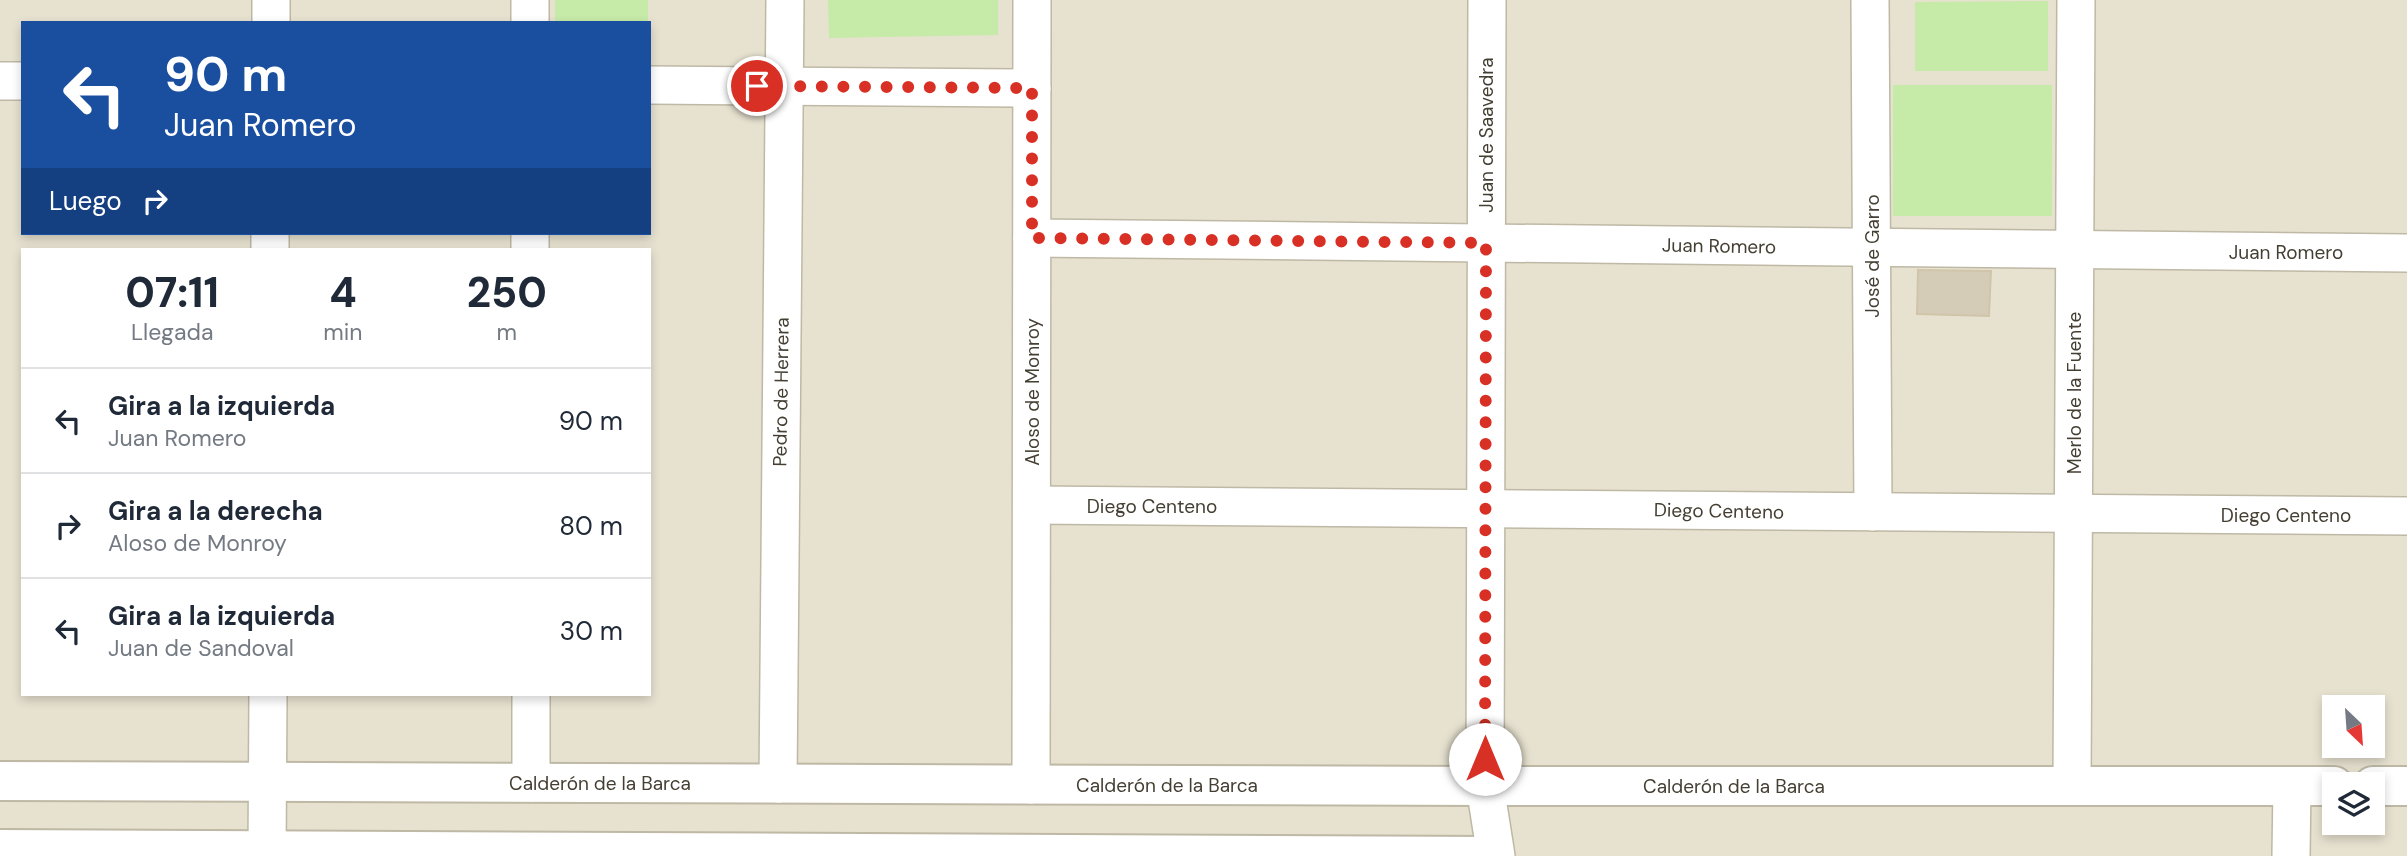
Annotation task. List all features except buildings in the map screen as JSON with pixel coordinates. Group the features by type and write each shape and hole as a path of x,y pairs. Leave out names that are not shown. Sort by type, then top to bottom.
{"street":[{"path":"271,0 271,21"},
{"path":"530,0 530,21"},
{"name":"Pedro de Herrera","path":"778,784 785,0"},
{"name":"Aloso de Monroy","path":"1031,785 1032,0"},
{"name":"Juan de Saavedra","path":"1487,0 1485,786 1496,856"},
{"name":"José de Garro","path":"1870,0 1873,512"},
{"name":"Merlo de la Fuente","path":"2072,786 2076,0"},
{"path":"0,81 21,81"},
{"path":"651,85 1032,88"},
{"name":"Juan Romero","path":"1032,238 2407,253"},
{"name":"Diego Centeno","path":"1032,505 2407,516"},
{"path":"267,853 268,696"},
{"path":"531,696 531,783"},
{"name":"Calderón de la Barca","path":"0,781 2322,786"},
{"path":"2291,856 2292,786"},
{"path":"2385,786 2407,786"},
{"path":"0,849 267,853 1490,856"}],"shaded area":[{"path":"0,0 2407,0 2407,856 0,856"}],"green space":[{"path":"555,0 648,0 648,21 555,21"},
{"path":"828,0 998,0 998,35 829,38"},
{"path":"2048,1 2048,71 1915,71 1915,2"},
{"path":"1893,85 2052,85 2052,216 1893,216"}],"route":[{"path":"757,86 1032,88 1032,238 1486,243 1485,759"}]}
